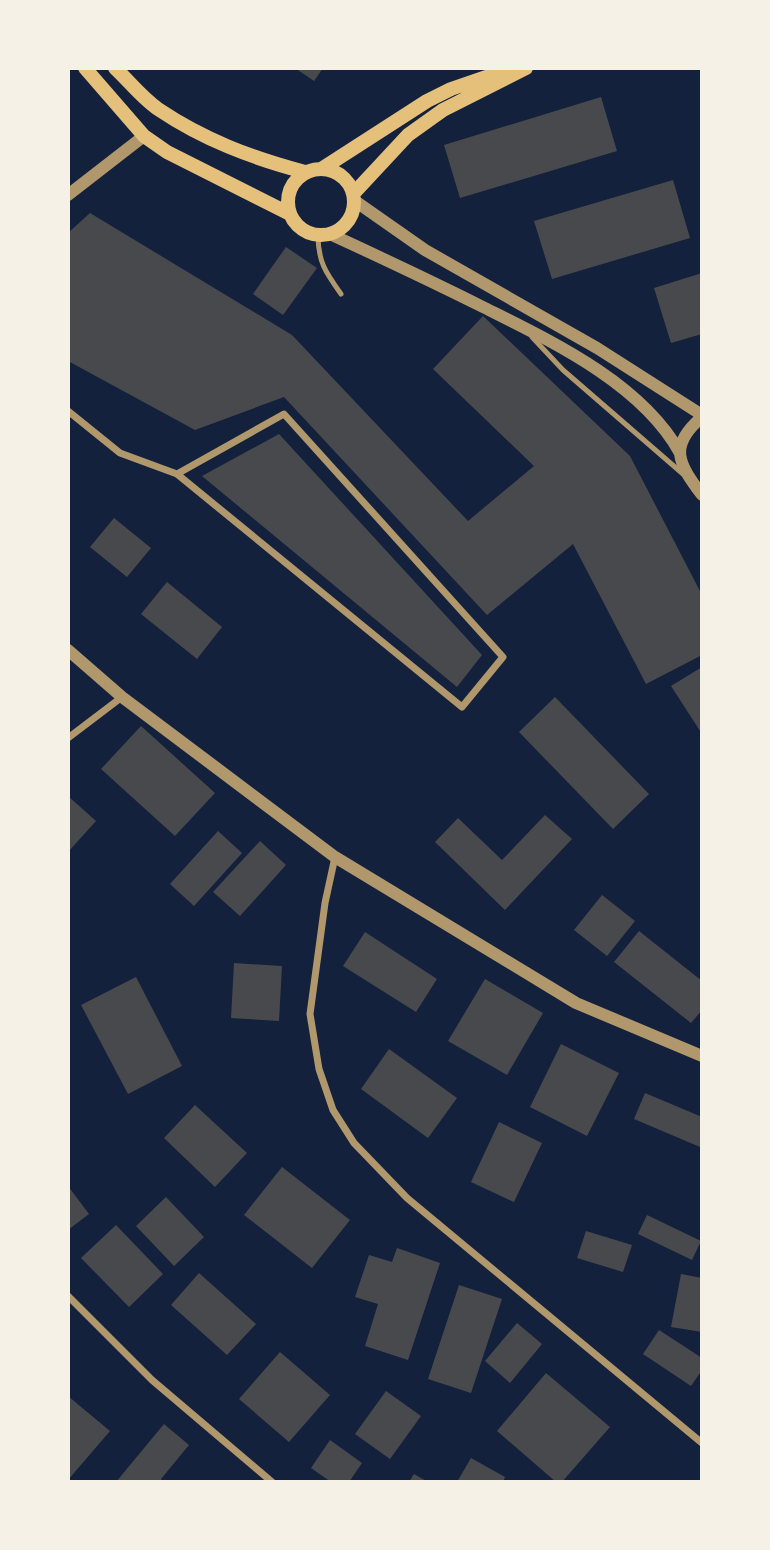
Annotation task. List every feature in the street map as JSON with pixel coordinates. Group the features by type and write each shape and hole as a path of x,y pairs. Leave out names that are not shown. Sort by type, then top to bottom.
{"main road":[{"path":"85,68 94,82 144,136 167,152 290,214"},
{"path":"115,68 156,107 208,139 256,159 305,172 323,168 356,149 427,101 451,89 512,68"},
{"path":"305,172 292,186 288,205 290,214 301,229 324,235 340,230 348,222 355,197 408,135 443,110 526,68"},
{"path":"323,168 343,176 350,183 355,197"}],"street":[{"path":"68,195 144,136"},
{"path":"355,197 425,250 597,348 702,416 684,434 680,442 680,453"},
{"path":"324,235 418,273 576,357 634,397 672,438 691,481 702,495"},
{"path":"68,411 120,453 177,474 462,707 503,657 284,414 177,474"},
{"path":"68,650 122,697 335,857 576,1003 702,1056"},
{"path":"68,738 122,697"},
{"path":"335,857 324,903 310,1014 318,1069 333,1110 354,1143 407,1198 702,1443"},
{"path":"68,1296 152,1380 272,1482"}],"lane":[{"path":"324,235 318,254 341,294"},
{"path":"523,327 562,370 691,481"}],"building":[{"path":"295,68 323,68 314,81"},
{"path":"601,97 617,151 460,198 444,145"},
{"path":"673,180 690,238 552,279 534,221"},
{"path":"90,213 292,335 468,521 534,466 433,369 483,316 630,456 702,595 702,655 646,684 573,544 487,615 284,397 195,430 68,361 68,233"},
{"path":"286,247 317,268 283,315 253,294"},
{"path":"702,273 702,334 671,343 654,288"},
{"path":"279,434 482,655 457,687 202,476"},
{"path":"114,518 151,548 127,577 90,547"},
{"path":"167,582 222,627 197,659 141,614"},
{"path":"702,667 702,734 671,686"},
{"path":"555,697 649,794 613,829 519,732"},
{"path":"141,726 215,793 175,836 101,769"},
{"path":"68,796 96,821 68,852"},
{"path":"545,815 572,839 505,910 435,842 458,818 502,860"},
{"path":"218,831 242,853 194,906 170,884"},
{"path":"260,841 286,865 240,916 213,892"},
{"path":"602,895 635,921 607,956 574,930"},
{"path":"639,931 702,981 702,1010 691,1023 614,962"},
{"path":"365,932 437,979 416,1012 343,966"},
{"path":"234,963 282,966 279,1021 231,1018"},
{"path":"136,977 182,1066 128,1094 81,1005"},
{"path":"485,979 543,1013 507,1075 448,1041"},
{"path":"561,1044 619,1073 587,1136 530,1107"},
{"path":"389,1049 457,1098 428,1138 361,1089"},
{"path":"645,1093 702,1117 700,1147 634,1119"},
{"path":"195,1105 247,1153 215,1187 164,1138"},
{"path":"499,1122 542,1143 514,1202 471,1182"},
{"path":"282,1167 350,1220 312,1268 244,1215"},
{"path":"68,1186 89,1214 68,1230"},
{"path":"166,1197 204,1237 174,1266 136,1226"},
{"path":"647,1215 701,1241 692,1260 638,1234"},
{"path":"116,1225 163,1274 129,1307 81,1258"},
{"path":"586,1231 632,1245 623,1272 577,1258"},
{"path":"397,1248 440,1263 408,1360 365,1346 378,1304 355,1297 369,1255 392,1262"},
{"path":"199,1273 256,1324 227,1355 171,1305"},
{"path":"681,1274 702,1278 702,1332 671,1327"},
{"path":"459,1285 502,1299 471,1393 428,1379"},
{"path":"517,1323 542,1344 510,1383 485,1361"},
{"path":"659,1330 702,1358 702,1370 691,1386 643,1354"},
{"path":"280,1352 330,1395 289,1442 239,1399"},
{"path":"546,1373 610,1427 562,1482 556,1482 497,1431"},
{"path":"386,1391 421,1416 390,1459 355,1434"},
{"path":"68,1396 110,1431 68,1480"},
{"path":"164,1424 189,1445 161,1479 164,1482 116,1482"},
{"path":"330,1440 362,1463 349,1482 331,1482 311,1468"},
{"path":"471,1458 505,1477 503,1482 457,1482"},
{"path":"414,1474 428,1482 409,1482"}]}
